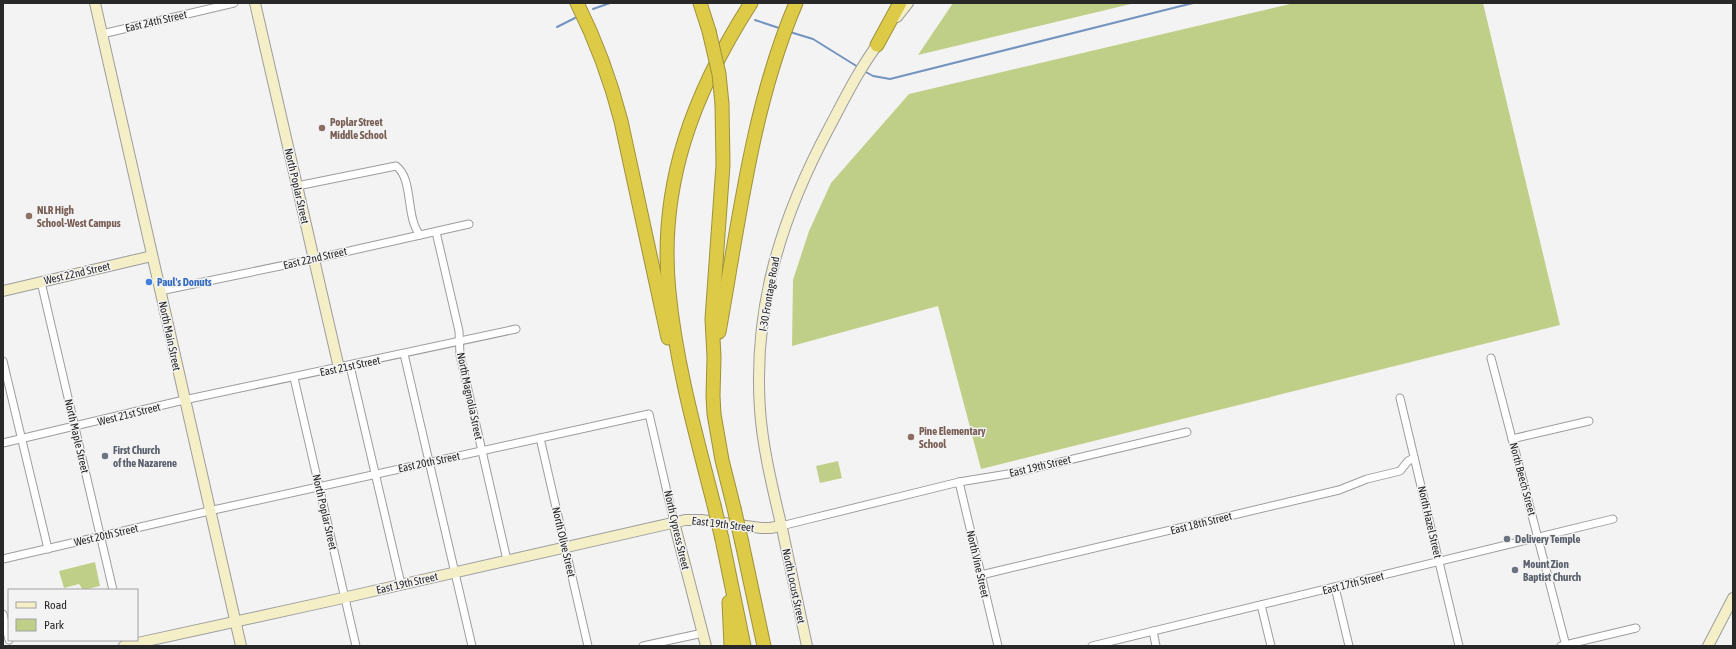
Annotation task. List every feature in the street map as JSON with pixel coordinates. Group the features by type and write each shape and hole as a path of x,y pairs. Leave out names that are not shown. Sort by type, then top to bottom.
{"highway":[{"path":"577,3 598,48 613,92 621,121 668,340 679,362"},
{"path":"700,3 709,31 719,74 722,104 723,165 712,319 714,414 722,460 742,543 764,646"},
{"path":"744,646 722,539 679,362 668,291 669,217 676,171 687,129 702,92 724,49 751,3"},
{"path":"877,45 900,3"},
{"path":"714,357 758,120 774,59 796,4"},
{"path":"728,567 729,632 731,646"}],"main road":[{"name":"North Main Street","path":"94,3 241,646"},
{"name":"North Poplar Street","path":"255,3 339,368"},
{"name":"I-30 Frontage Road","path":"781,526 769,470 760,411 760,359 766,299 774,263 781,237 811,162 856,79 877,45 908,3"},
{"name":"West 22nd Street","path":"3,291 152,256"},
{"name":"East 19th Street","path":"125,646 345,598 684,520 701,520 761,528 781,526"},
{"name":"North Cypress Street","path":"674,522 706,646"},
{"name":"North Locust Street","path":"781,526 807,646"},
{"path":"1708,646 1733,598"}],"street":[{"name":"East 24th Street","path":"102,34 234,3"},
{"path":"297,186 396,166 403,172 413,225 420,235"},
{"name":"East 22nd Street","path":"160,291 314,259 469,224"},
{"name":"North Magnolia Street","path":"436,232 459,331 460,355 507,560"},
{"name":"North Maple Street","path":"41,282 113,589"},
{"name":"East 21st Street","path":"184,400 294,378 516,329"},
{"path":"404,354 472,646"},
{"name":"North Beech Street","path":"1491,358 1565,646"},
{"path":"3,361 48,549"},
{"path":"350,366 401,584"},
{"name":"North Poplar Street","path":"294,378 356,646"},
{"name":"North Hazel Street","path":"1400,398 1459,646"},
{"name":"West 21st Street","path":"3,443 184,400"},
{"name":"East 20th Street","path":"209,511 649,414"},
{"name":"North Cypress Street","path":"649,414 674,522"},
{"path":"1512,439 1589,421"},
{"name":"East 19th Street","path":"781,526 959,482 1014,473 1188,432"},
{"name":"North Olive Street","path":"540,438 588,646"},
{"name":"East 18th Street","path":"981,575 1339,490 1366,479 1400,471 1408,461 1414,458"},
{"name":"North Vine Street","path":"959,482 998,646"},
{"name":"West 20th Street","path":"3,560 209,511"},
{"name":"East 17th Street","path":"1092,646 1613,519"},
{"path":"1335,587 1349,646"},
{"path":"1261,605 1271,646"},
{"path":"3,614 8,636"},
{"path":"1565,646 1636,628"},
{"path":"1153,631 1156,646"},
{"path":"643,646 703,633"}],"green space":[{"path":"953,3 1135,3 918,55"},
{"path":"1294,3 1483,3 1560,325 981,469 938,306 792,346 793,280 809,231 831,183 909,94"},
{"path":"838,461 842,478 820,483 816,466"},
{"path":"95,562 100,586 82,589 79,584 64,588 59,571"}],"waterway":[{"path":"593,9 610,3"},
{"path":"864,71 873,76 890,79 1193,3"},
{"path":"557,27 575,18"},
{"path":"755,20 782,29"},
{"path":"790,32 813,39 858,67"}],"place":[{"name":"Poplar Street Middle School","path":"322,128"},
{"name":"NLR High School-West Campus","path":"29,216"},
{"name":"Paul's Donuts","path":"149,282"},
{"name":"Pine Elementary School","path":"911,437"},
{"name":"First Church of the Nazarene","path":"105,456"},
{"name":"Delivery Temple","path":"1507,539"},
{"name":"Mount Zion Baptist Church","path":"1515,570"}]}
